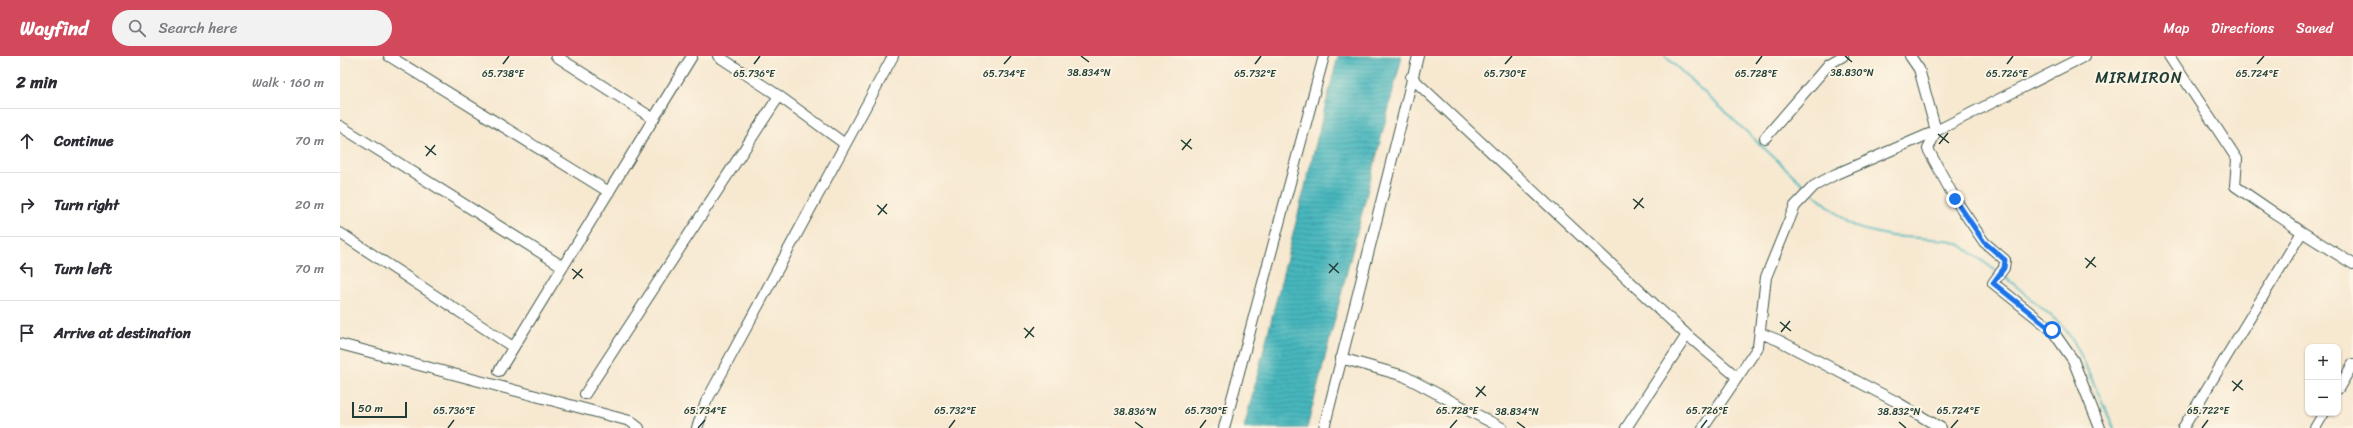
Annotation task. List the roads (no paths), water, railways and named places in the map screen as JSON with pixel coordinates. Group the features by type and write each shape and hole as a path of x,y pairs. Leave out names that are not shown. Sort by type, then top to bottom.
{"street":[{"path":"389,56 609,192"},
{"path":"556,56 654,119"},
{"path":"499,371 692,56"},
{"path":"718,56 779,96 845,144"},
{"path":"697,428 706,402 893,56"},
{"path":"1224,428 1324,56"},
{"path":"1324,428 1418,56"},
{"path":"1765,138 1829,64 1843,56"},
{"path":"1910,56 1919,69 1936,131 1928,149 1955,199 1984,242 2005,260 2004,268 1993,283 2052,330 2073,360 2100,428"},
{"path":"1703,428 1758,347 1766,277 1795,206 1814,186 1836,174 1936,131 2085,56"},
{"path":"2168,56 2237,159 2235,186 2302,232 2353,264"},
{"path":"1412,78 1687,335 1738,377"},
{"path":"584,394 779,96"},
{"path":"340,126 562,266"},
{"path":"2182,428 2302,232"},
{"path":"340,233 513,347"},
{"path":"1760,334 1778,340 1896,401 1941,428"},
{"path":"1626,428 1687,335"},
{"path":"340,344 630,421 640,428"},
{"path":"1341,358 1404,376 1502,428"},
{"path":"2341,384 2353,364"},
{"path":"2315,428 2322,416"}],"water":[{"path":"1338,56 1402,56 1307,428 1244,428"}],"waterway":[{"path":"1665,56 1807,188"},
{"path":"1814,194 1850,224 1861,229 1891,236 1946,240 1961,245 1996,271"},
{"path":"2003,275 2063,326 2078,349 2114,428"}],"district":[{"name":"MIRMIRON","path":"2139,77"}]}
